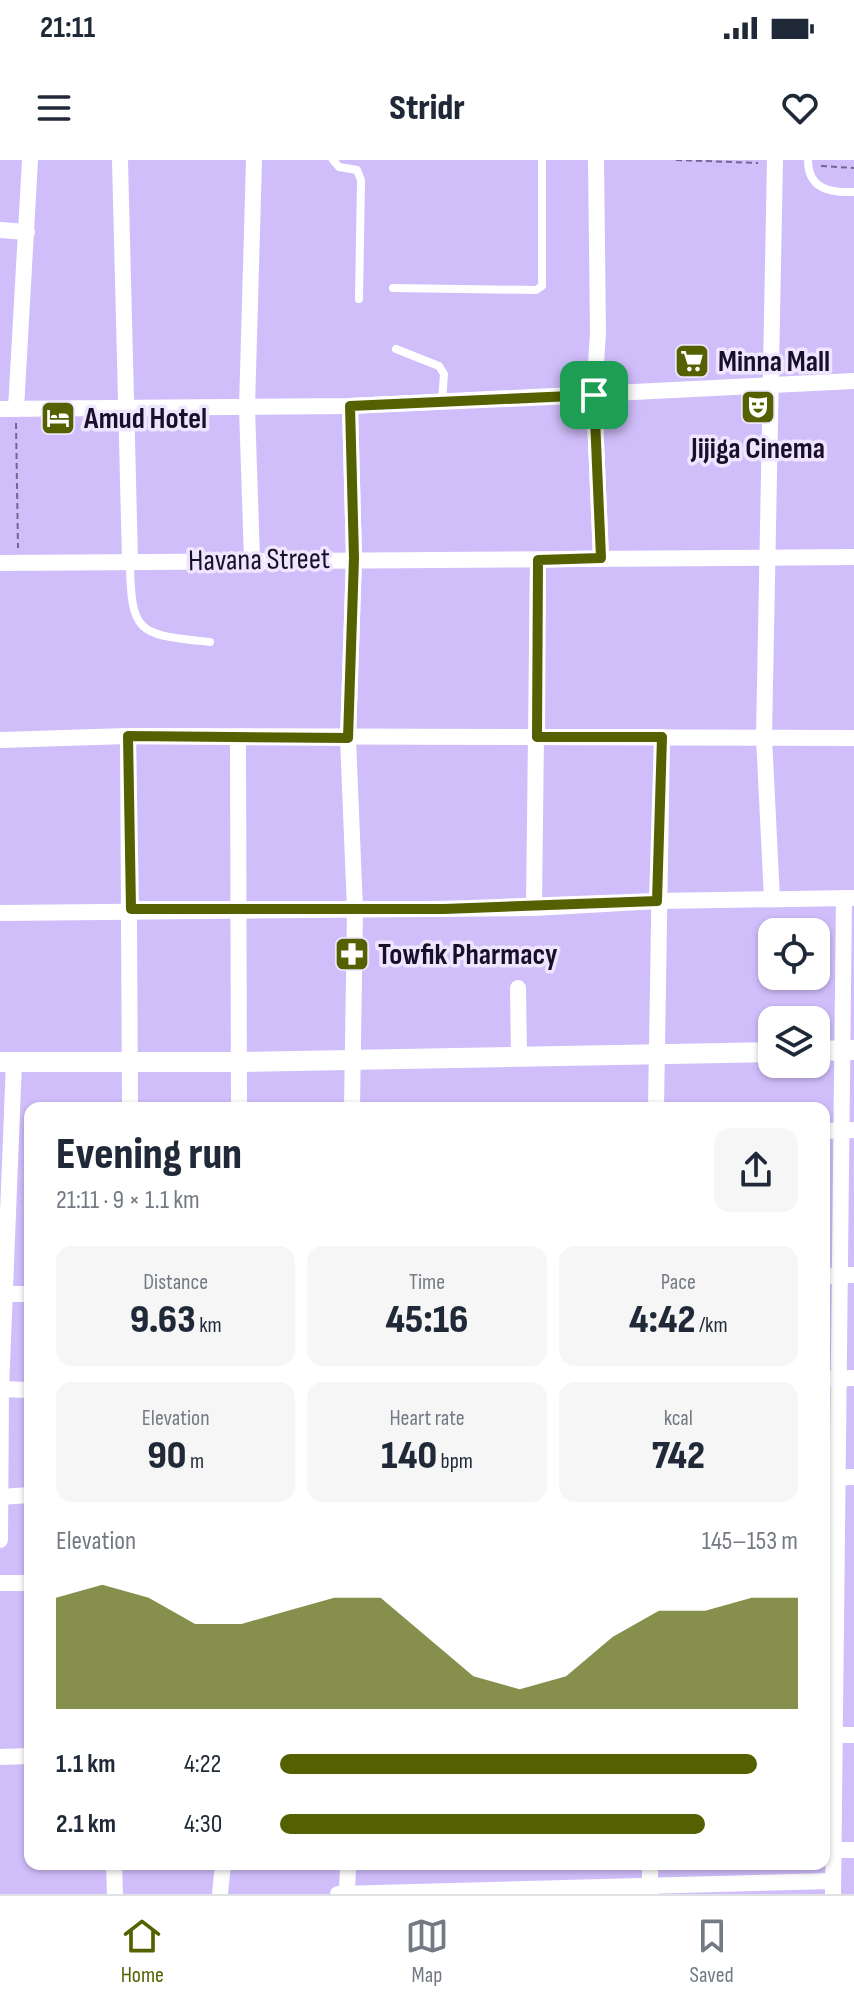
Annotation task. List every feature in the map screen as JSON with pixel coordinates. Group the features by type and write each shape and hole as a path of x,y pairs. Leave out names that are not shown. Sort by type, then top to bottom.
{"street":[{"path":"30,160 27,232 8,409 350,406 854,381"},
{"path":"120,160 130,560"},
{"path":"252,559 247,408 254,160"},
{"path":"596,160 598,333 594,395 601,558"},
{"path":"772,899 764,737 768,386 775,160"},
{"path":"0,230 27,232"},
{"path":"350,406 354,558 348,738 355,910 352,1102"},
{"name":"Havana Street","path":"0,563 354,558 854,557"},
{"path":"534,908 538,560"},
{"path":"0,740 128,736 854,738"},
{"path":"128,736 130,1102"},
{"path":"238,737 239,1102"},
{"path":"656,1102 657,901 662,737"},
{"path":"0,913 131,909 534,908 657,901 849,898 848,1130 839,1275 839,1478 830,1570"},
{"path":"518,988 519,1057"},
{"path":"0,1540 7,1062 239,1062 758,1052"},
{"path":"3,1294 24,1294"},
{"path":"1,1389 24,1390"},
{"path":"1,1497 24,1495"},
{"path":"0,1583 24,1583"},
{"path":"830,1735 854,1735"},
{"path":"0,1757 24,1756"},
{"path":"338,1894 833,1888 830,1764"},
{"path":"833,1850 854,1850"},
{"path":"114,1870 115,1894"},
{"path":"220,1894 222,1870"},
{"path":"347,1894 348,1870"}],"lane":[{"path":"333,160 339,167 357,170 361,180 359,299"},
{"path":"393,288 536,290 542,286 542,160"},
{"path":"808,160 809,175 819,187 835,193 854,192"},
{"path":"396,349 439,366 444,374 442,402"},
{"path":"130,560 130,608 139,625 167,637 210,642"}],"path":[{"path":"8,409 19,563"}],"place":[{"name":"Minna Mall","path":"692,361"},
{"name":"Jijiga Cinema","path":"758,407"},
{"name":"Amud Hotel","path":"58,418"},
{"name":"Towfik Pharmacy","path":"352,954"}],"route":[{"path":"594,395 601,558 538,560 537,737 662,737 657,901 534,908 131,909 128,736 348,738 354,558 350,406 594,395"}]}
